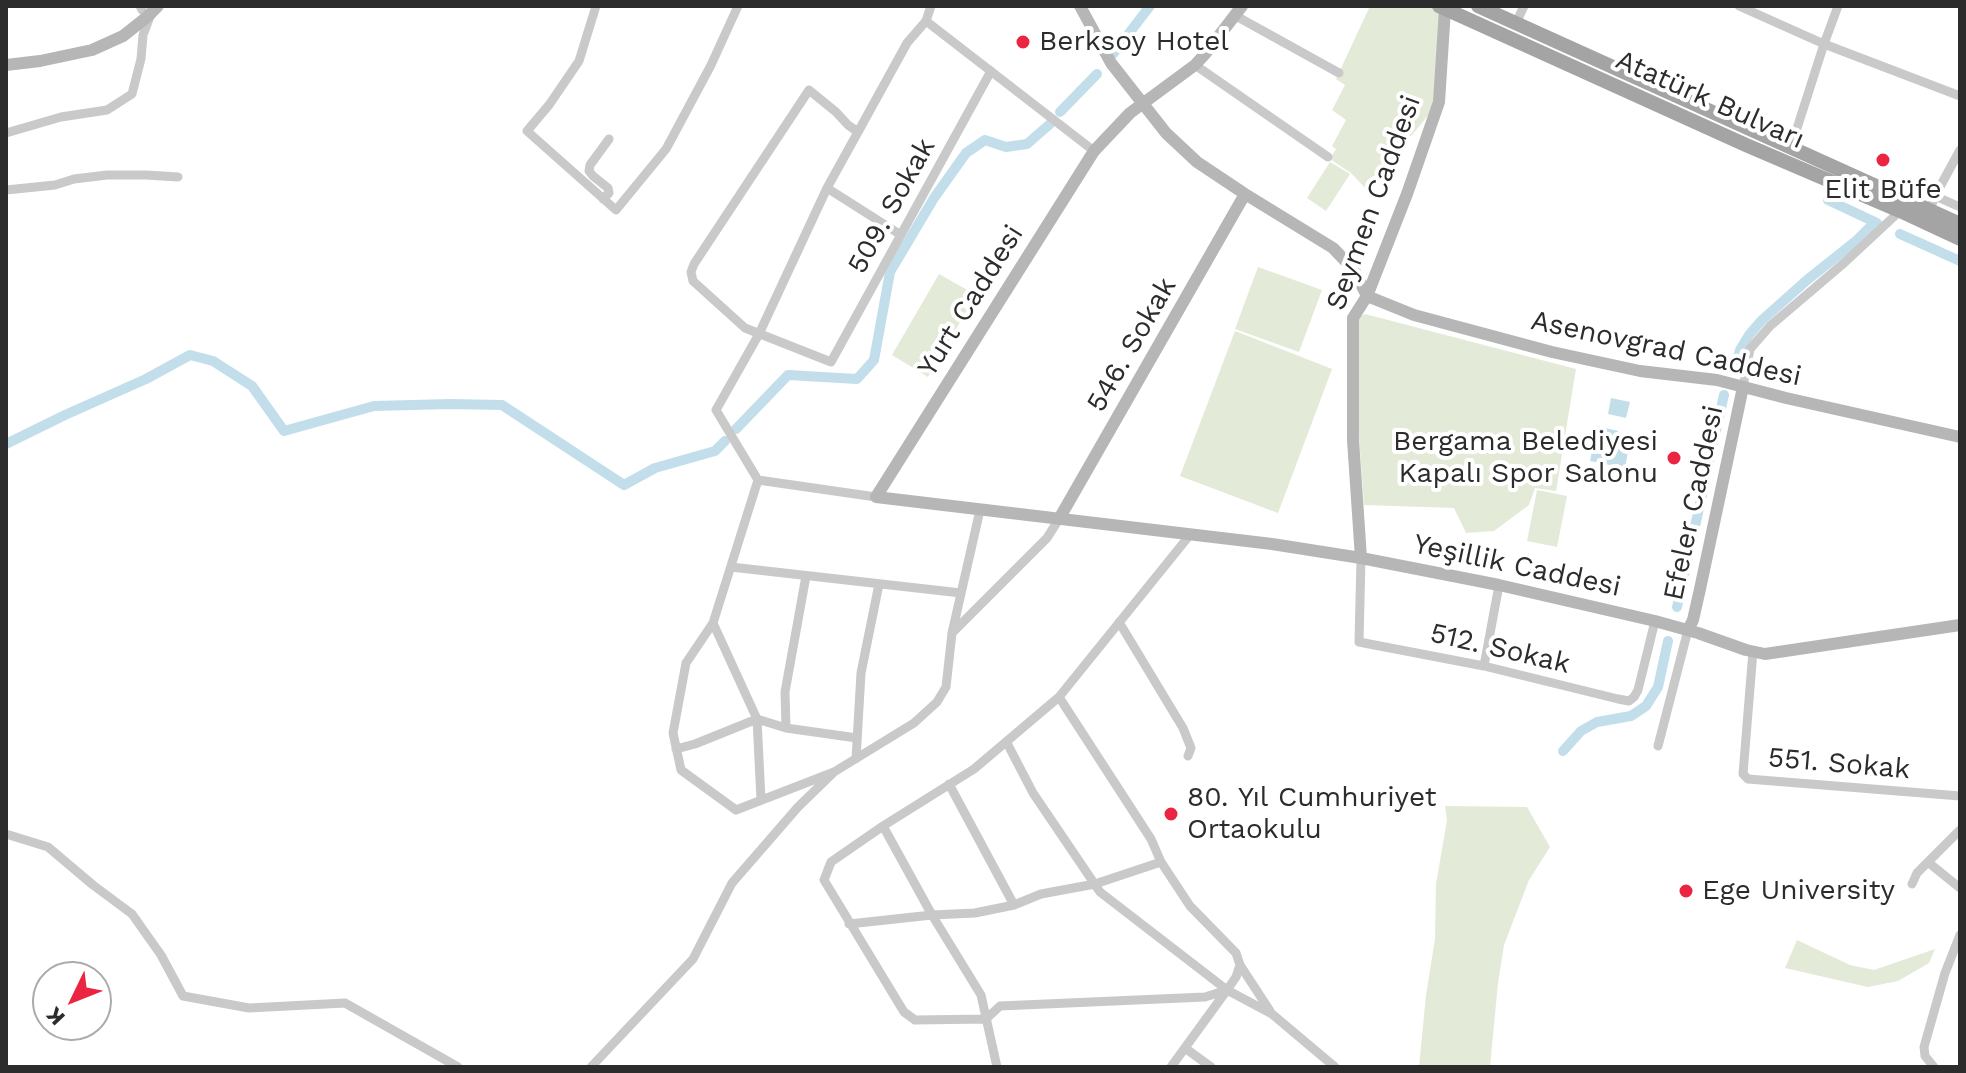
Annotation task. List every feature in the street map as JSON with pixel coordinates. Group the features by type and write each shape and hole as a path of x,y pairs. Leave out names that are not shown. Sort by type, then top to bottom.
{"main road":[{"path":"1080,6 1111,63 1166,133 1197,162 1333,248 1354,270 1367,296"},
{"name":"Atatürk Bulvarı","path":"1478,6 1791,147 1932,203 1960,224"},
{"name":"Atatürk Bulvarı","path":"1442,7 1960,239"},
{"name":"Seymen Caddesi","path":"1361,558 1353,440 1353,318 1367,296 1415,175 1439,102 1442,7"},
{"path":"6,65 92,50 123,36 148,9"},
{"name":"Yurt Caddesi","path":"876,497 1094,151 1130,113 1195,65 1239,11"},
{"name":"546. Sokak","path":"1059,519 1245,194"},
{"name":"Asenovgrad Caddesi","path":"1367,296 1414,315 1552,352 1640,371 1717,380 1960,437"},
{"name":"Efeler Caddesi","path":"1688,630 1693,620 1743,387"},
{"path":"876,497 1059,519"},
{"name":"Yeşillik Caddesi","path":"1059,519 1272,544 1361,558 1499,585 1655,621 1765,654 1960,625"}],"street":[{"path":"596,6 579,61 527,131 616,210 666,149 711,65 738,6"},
{"path":"931,6 926,21 907,43 827,188 759,334 716,410 758,480 713,623 686,663 673,733 681,770 736,810 834,772 914,723 937,702 946,687 952,633 980,510"},
{"path":"1516,23 1524,6"},
{"path":"1739,6 1824,44 1960,96"},
{"path":"1791,147 1838,6"},
{"path":"6,133 61,117 107,110 132,94 148,9"},
{"path":"1239,11 1339,73"},
{"path":"926,21 1094,151"},
{"path":"1195,65 1328,157"},
{"name":"509. Sokak","path":"759,334 831,362 991,71"},
{"path":"759,334 745,328 693,281 691,272 694,264 809,90 858,132"},
{"path":"603,199 609,193 608,188 589,171 609,139"},
{"path":"1960,150 1932,203 1960,207"},
{"path":"6,190 107,175 178,177"},
{"path":"827,188 901,235"},
{"name":"Efeler Caddesi","path":"1743,387 1750,349 1770,326 1900,211"},
{"path":"758,480 876,497"},
{"path":"952,633 1047,538 1059,519"},
{"path":"1189,536 1059,697 974,769 831,862 824,880 904,1012 915,1020 986,1019 1000,1006 1205,997 1227,990"},
{"name":"512. Sokak","path":"1361,558 1359,642 1484,666 1629,701 1638,690 1655,621"},
{"path":"731,567 961,593"},
{"path":"786,728 785,692 806,576"},
{"path":"856,759 861,673 879,584"},
{"path":"1484,666 1499,585"},
{"path":"1119,622 1183,728 1191,748 1188,756"},
{"path":"713,623 757,719 761,800"},
{"path":"1658,746 1688,630"},
{"name":"551. Sokak","path":"1753,651 1743,774 1748,779 1960,796"},
{"path":"1059,697 1151,839 1161,862 1190,906 1236,953 1240,965 1272,1014"},
{"path":"676,749 757,719 786,728 857,738"},
{"path":"1007,743 1033,793 1100,892 1227,990 1272,1014 1335,1067"},
{"path":"591,1067 693,959 732,883 798,807 834,772"},
{"path":"949,784 1014,905"},
{"path":"883,826 981,995 997,1067"},
{"path":"1912,884 1917,873 1960,830"},
{"path":"6,834 48,847 132,914 161,955 183,996 249,1008 345,1003 458,1067"},
{"path":"849,924 975,913 1014,905 1041,894 1095,884 1161,862"},
{"path":"1929,863 1960,888"},
{"path":"1934,1067 1925,1056 1924,1047 1945,973 1957,956 1960,935"},
{"path":"1171,1067 1236,977 1240,965"},
{"path":"1185,1048 1211,1067"}],"green space":[{"path":"1370,6 1439,6 1439,102 1367,190 1351,173 1330,159 1336,149 1332,146 1346,120 1332,110 1345,85 1336,79"},
{"path":"1330,162 1350,174 1326,211 1307,198"},
{"path":"1258,267 1322,290 1299,352 1235,329"},
{"path":"939,274 976,295 928,377 892,355"},
{"path":"1365,314 1576,369 1556,491 1535,488 1529,505 1494,531 1466,533 1454,508 1364,505 1359,437 1359,317"},
{"path":"1235,331 1332,369 1278,513 1180,476"},
{"path":"1537,490 1567,496 1557,547 1527,541"},
{"path":"1445,806 1527,807 1550,847 1529,880 1504,945 1490,1067 1419,1067 1435,939 1436,884 1447,820"},
{"path":"1797,940 1850,965 1874,970 1935,949 1929,963 1898,981 1868,987 1785,968"}],"water":[{"path":"1611,398 1630,402 1626,418 1608,414"},
{"path":"1597,426 1618,431 1616,443 1629,446 1625,468 1590,461"}],"waterway":[{"path":"1113,54 1150,6"},
{"path":"1060,112 1097,74"},
{"path":"736,429 788,375 857,379 874,360 890,272 934,198 966,153 985,140 1006,147 1027,144 1050,124"},
{"path":"1828,200 1877,223"},
{"path":"1737,360 1749,335 1761,321 1875,222"},
{"path":"1900,234 1960,261"},
{"path":"6,444 146,379 190,355 213,361 252,386 284,431 374,406 502,405 624,485 655,468 715,451 725,441"},
{"path":"1706,474 1724,395"},
{"path":"1677,607 1704,486"},
{"path":"1563,751 1581,731 1597,722 1631,716 1646,706 1658,687 1668,641"}],"place":[{"name":"Berksoy Hotel","path":"1023,42"},
{"name":"Elit Büfe","path":"1883,160"},
{"name":"Bergama Belediyesi Kapalı Spor Salonu","path":"1674,458"},
{"name":"80. Yıl Cumhuriyet Ortaokulu","path":"1171,814"},
{"name":"Ege University","path":"1686,891"}]}
